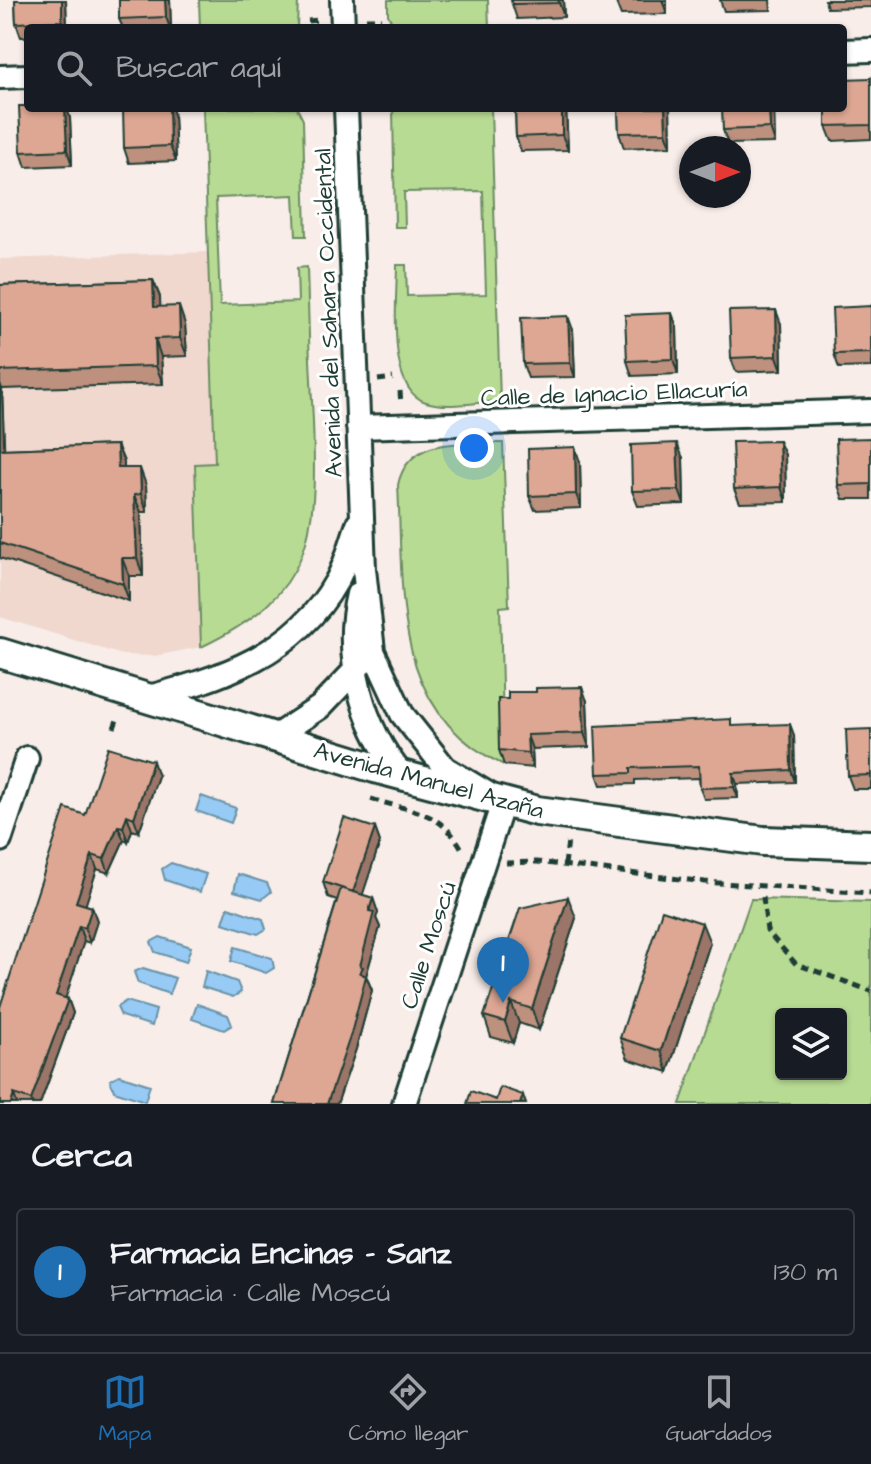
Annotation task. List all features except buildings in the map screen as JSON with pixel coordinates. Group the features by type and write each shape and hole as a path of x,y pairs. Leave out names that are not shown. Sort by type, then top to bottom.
{"street":[{"path":"342,0 343,24"},
{"path":"847,51 871,50"},
{"path":"0,77 24,76"},
{"name":"Avenida del Sahara Occidental","path":"346,112 364,569 373,651 402,714 445,768 503,803"},
{"name":"Calle de Ignacio Ellacuría","path":"358,427 871,411"},
{"name":"Avenida del Sahara Occidental","path":"145,698 206,682 265,657 291,637 336,581 362,515"},
{"name":"Avenida del Sahara Occidental","path":"364,569 355,605 353,674 384,753 403,776"},
{"path":"273,738 320,707 373,651"},
{"name":"Avenida Manuel Azaña","path":"0,653 273,738 503,803 625,824 763,841 871,845"},
{"path":"0,840 27,758"},
{"name":"Calle Moscú","path":"404,1104 503,803"}],"path":[{"path":"599,869 705,882 871,893"},
{"path":"763,897 767,931 796,964 871,991"}],"shaded area":[{"path":"208,252 215,464 195,464 201,647 154,656 122,655 0,617 0,259"}],"green space":[{"path":"199,0 298,0 297,24 200,24"},
{"path":"388,0 488,0 489,24 393,24 388,15"},
{"path":"203,112 299,112 303,120 306,236 296,236 294,195 216,198 220,305 298,302 297,268 307,267 314,461 309,528 301,556 288,582 267,605 239,626 201,647 195,464 215,463"},
{"path":"393,112 491,112 500,401 453,405 426,402 413,394 405,380 396,342 397,265 406,265 407,296 486,294 483,191 404,192 405,227 395,227"},
{"path":"503,443 509,606 500,607 504,765 467,742 440,714 422,682 410,645 404,606 398,485 413,457 425,450 455,444"},
{"path":"751,899 871,902 871,1104 680,1104"}],"water":[{"path":"201,796 236,808 231,823 196,811"},
{"path":"171,863 206,874 200,892 165,880 162,869"},
{"path":"238,874 267,883 271,892 262,899 234,891"},
{"path":"228,907 263,919 266,929 258,934 223,923"},
{"path":"160,937 191,947 186,962 155,952 151,942"},
{"path":"235,947 272,958 274,968 266,973 231,961"},
{"path":"143,968 175,978 169,994 138,983 134,972"},
{"path":"206,971 237,982 241,992 233,997 202,987"},
{"path":"126,1001 156,1010 152,1026 121,1016 117,1007"},
{"path":"197,1004 228,1015 232,1025 224,1030 192,1019"},
{"path":"119,1075 150,1085 145,1101 114,1091 110,1080"}],"place":[{"name":"Farmacia Encinas - Sanz","path":"503,1003"}]}
